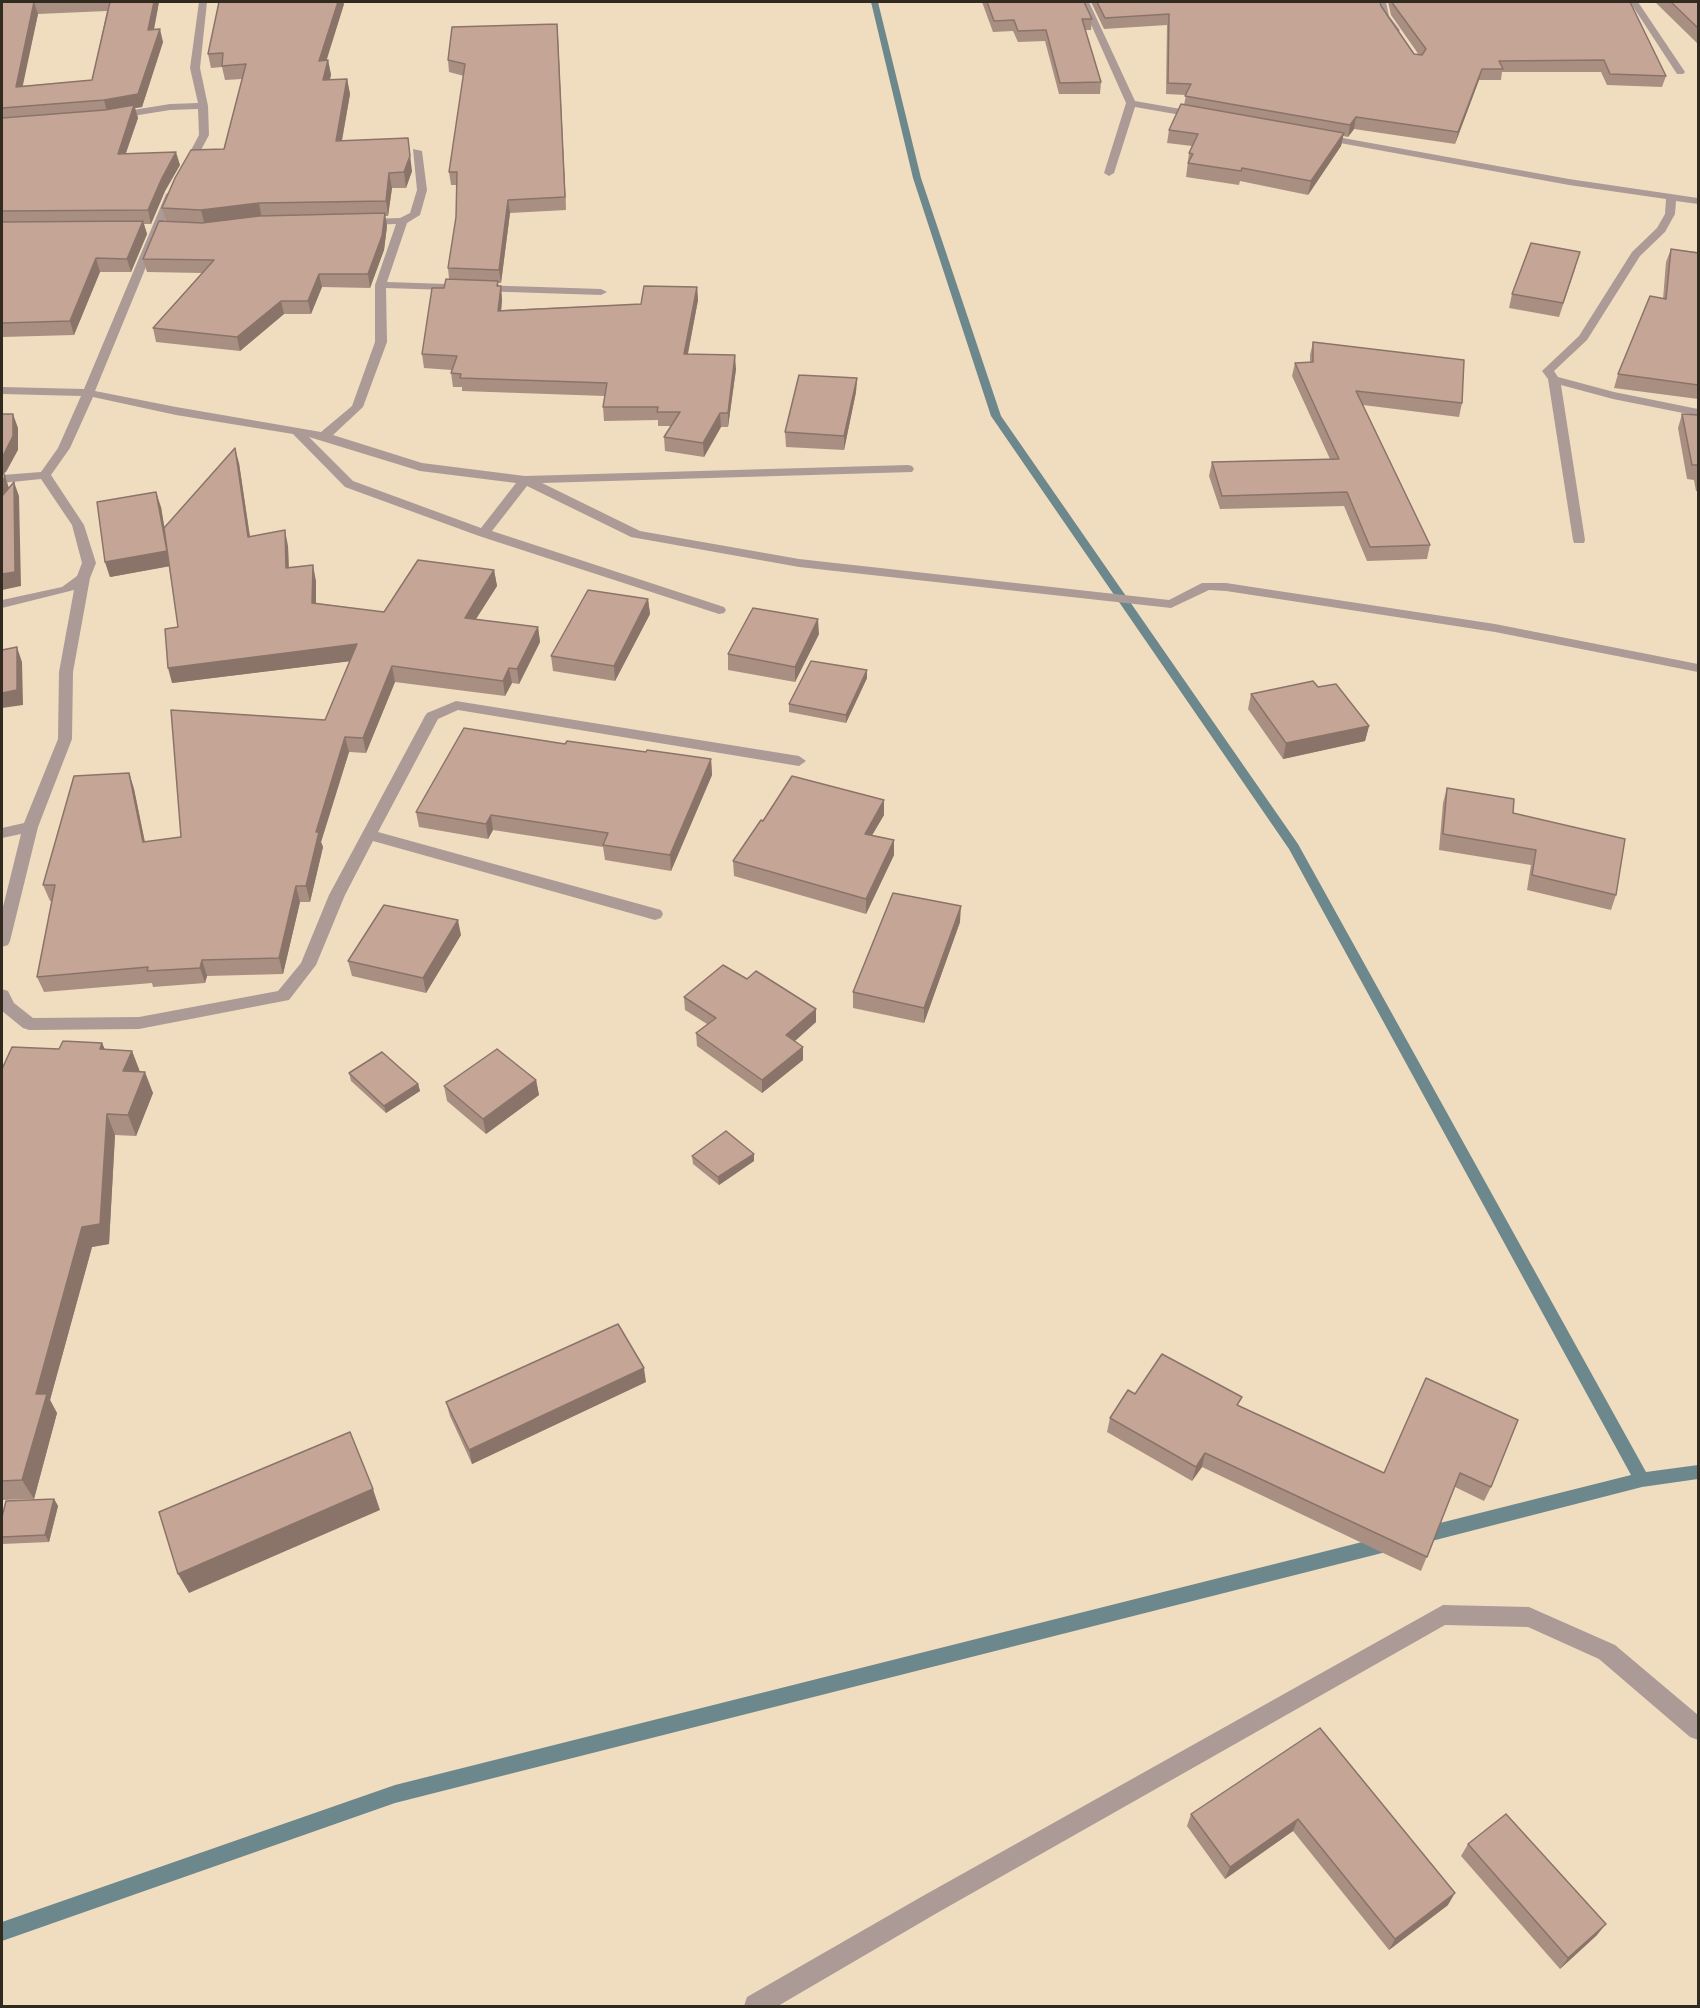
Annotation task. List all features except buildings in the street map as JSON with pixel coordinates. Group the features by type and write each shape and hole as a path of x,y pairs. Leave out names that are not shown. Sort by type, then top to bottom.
{"street":[{"path":"45,475 64,447 89,393 172,192 204,135 203,106 195,68 203,2"},
{"path":"1085,2 1131,103 1108,173"},
{"path":"1382,2 1385,16 1404,42"},
{"path":"1634,2 1680,72"},
{"path":"1131,103 1211,117"},
{"path":"108,117 170,107 203,106"},
{"path":"1315,136 1569,182 1698,201"},
{"path":"350,222 402,221 415,215 422,190 417,151"},
{"path":"1671,196 1670,214 1661,230 1636,254 1583,338 1548,371 1548,374 1554,379 1613,395 1698,412"},
{"path":"324,436 357,407 381,342 380,285 402,221"},
{"path":"380,285 601,292"},
{"path":"1554,379 1579,540"},
{"path":"2,390 89,393 324,436 420,467 525,480 908,469"},
{"path":"298,433 349,484 484,533 719,610"},
{"path":"2,479 45,475"},
{"path":"2,941 30,827 65,739 66,672 83,578 89,563 78,525 45,475"},
{"path":"484,533 525,480"},
{"path":"525,480 636,534 799,563 1171,604 1207,586 1226,587 1495,628 1698,668"},
{"path":"2,604 66,590 83,578"},
{"path":"2,995 8,1007 29,1024 139,1023 284,996 308,965 337,896 432,716 456,705 799,760"},
{"path":"2,833 30,827"},
{"path":"369,835 654,914"},
{"path":"756,2007 929,1905 1443,1616 1528,1617 1538,1621 1607,1652 1698,1729"}],"waterway":[{"path":"874,2 917,178 996,416 1294,847 1642,1480"},
{"path":"1642,1480 1698,1472"},
{"path":"1420,1536 1642,1480"},
{"path":"2,1932 395,1794 1390,1543"}]}
